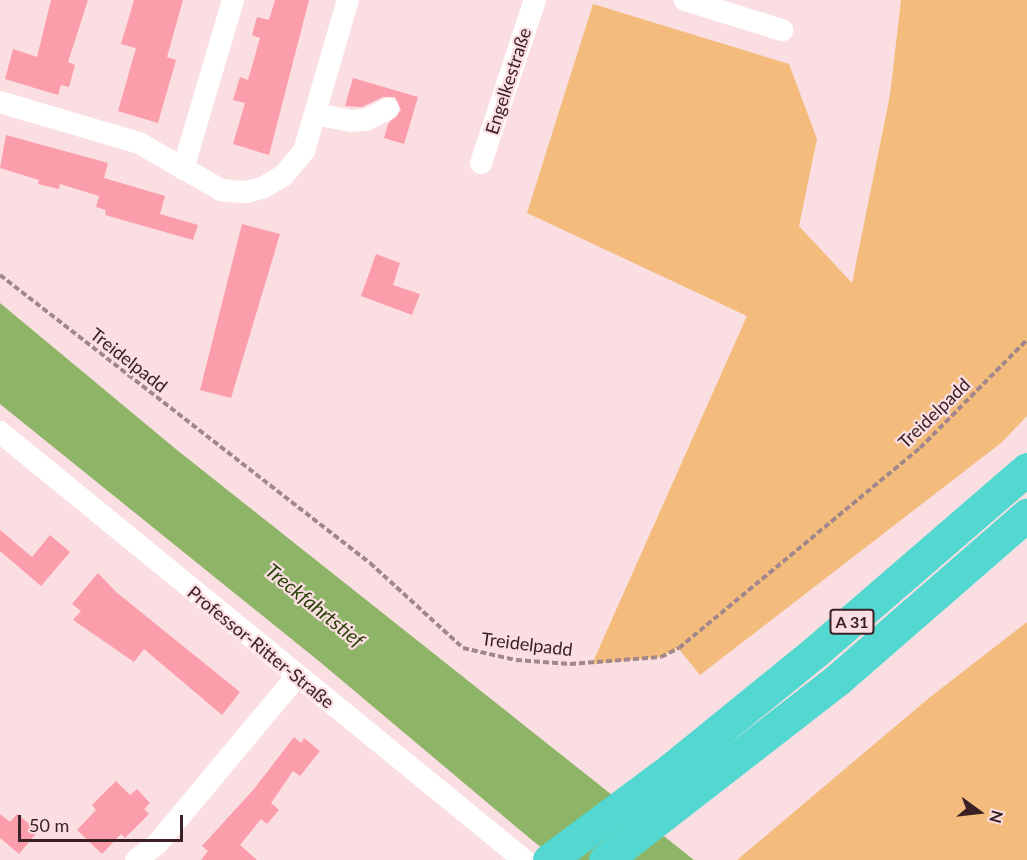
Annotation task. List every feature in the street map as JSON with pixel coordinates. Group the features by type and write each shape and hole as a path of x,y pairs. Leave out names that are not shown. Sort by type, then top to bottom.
{"highway":[{"name":"A 31","path":"549,860 671,769 956,534 1027,469"},
{"name":"A 31","path":"605,860 696,793 837,680 1027,515"}],"street":[{"path":"183,169 233,0"},
{"path":"0,102 139,143 221,190 246,192 262,188 295,166 304,151 348,0"},
{"name":"Engelkestraße","path":"481,163 535,0"},
{"path":"685,0 782,30"},
{"path":"315,114 358,120 388,109"},
{"name":"Professor-Ritter-Straße","path":"0,432 524,860"},
{"path":"136,860 157,844 297,676"}],"path":[{"name":"Treidelpadd","path":"0,275 370,563 463,648 516,660 570,664 661,657 678,648 920,448 1027,340"}],"shaded area":[{"path":"901,0 1027,0 1027,416 1001,443 700,675 678,648 661,657 592,664 747,316 527,213 593,4 789,64 817,139 799,226 852,283 890,95"},
{"path":"1027,622 1027,860 737,860 929,698"}],"water":[{"name":"Treckfahrtstief","path":"0,303 177,450 694,860 558,860 533,841 320,662 0,404"}],"building":[{"path":"51,0 88,0 68,62 75,65 69,87 61,85 58,95 5,79 13,49 37,57"},
{"path":"134,0 183,0 167,57 176,60 158,123 118,111 136,48 121,44"},
{"path":"275,0 309,0 269,155 233,144 245,103 233,100 240,77 248,80 260,38 252,35 257,17 269,20"},
{"path":"353,78 418,97 404,144 384,138 388,124 401,110 395,97 383,97 362,107 345,106"},
{"path":"6,135 108,163 104,178 165,196 160,214 198,225 193,240 105,215 106,210 96,207 99,196 60,184 59,189 38,184 39,180 0,168"},
{"path":"242,224 280,234 231,398 200,390"},
{"path":"376,254 400,263 393,285 420,294 412,315 361,296"},
{"path":"0,530 32,557 50,535 70,552 41,586 0,551"},
{"path":"98,573 116,592 240,692 222,715 144,649 134,662 73,620 81,611 72,604"},
{"path":"294,737 301,743 304,738 320,751 300,776 293,771 271,803 279,810 267,824 261,819 240,845 257,860 201,860 208,851 202,846 254,789"},
{"path":"116,781 130,795 137,789 150,803 144,809 149,814 125,838 121,834 102,854 77,830 96,810 92,805"},
{"path":"0,814 10,822 17,814 38,831 19,854 0,838"}]}
